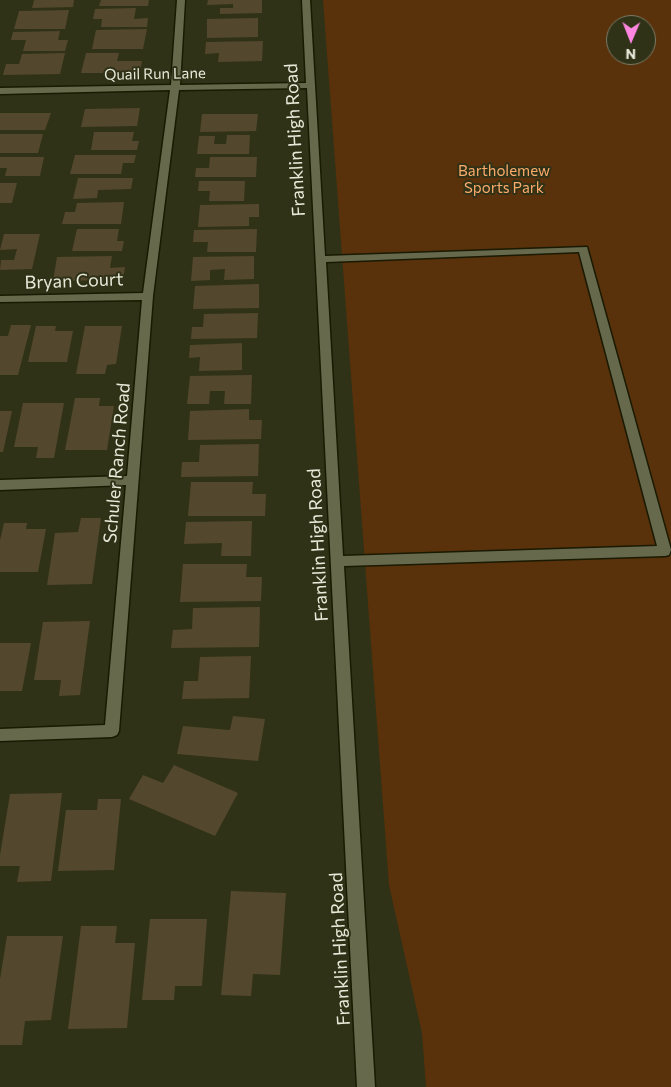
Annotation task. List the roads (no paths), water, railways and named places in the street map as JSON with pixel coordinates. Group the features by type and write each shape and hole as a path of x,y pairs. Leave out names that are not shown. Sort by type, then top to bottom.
{"street":[{"name":"Schuler Ranch Road","path":"0,735 112,731 148,296 175,88 181,0"},
{"name":"Franklin High Road","path":"306,0 366,1087"},
{"name":"Quail Run Lane","path":"0,91 311,85"},
{"path":"321,259 583,249 665,551 337,561"},
{"name":"Bryan Court","path":"0,299 148,296"},
{"path":"0,485 133,480"}],"park label":[{"name":"Bartholemew Sports Park","path":"504,180"}]}
